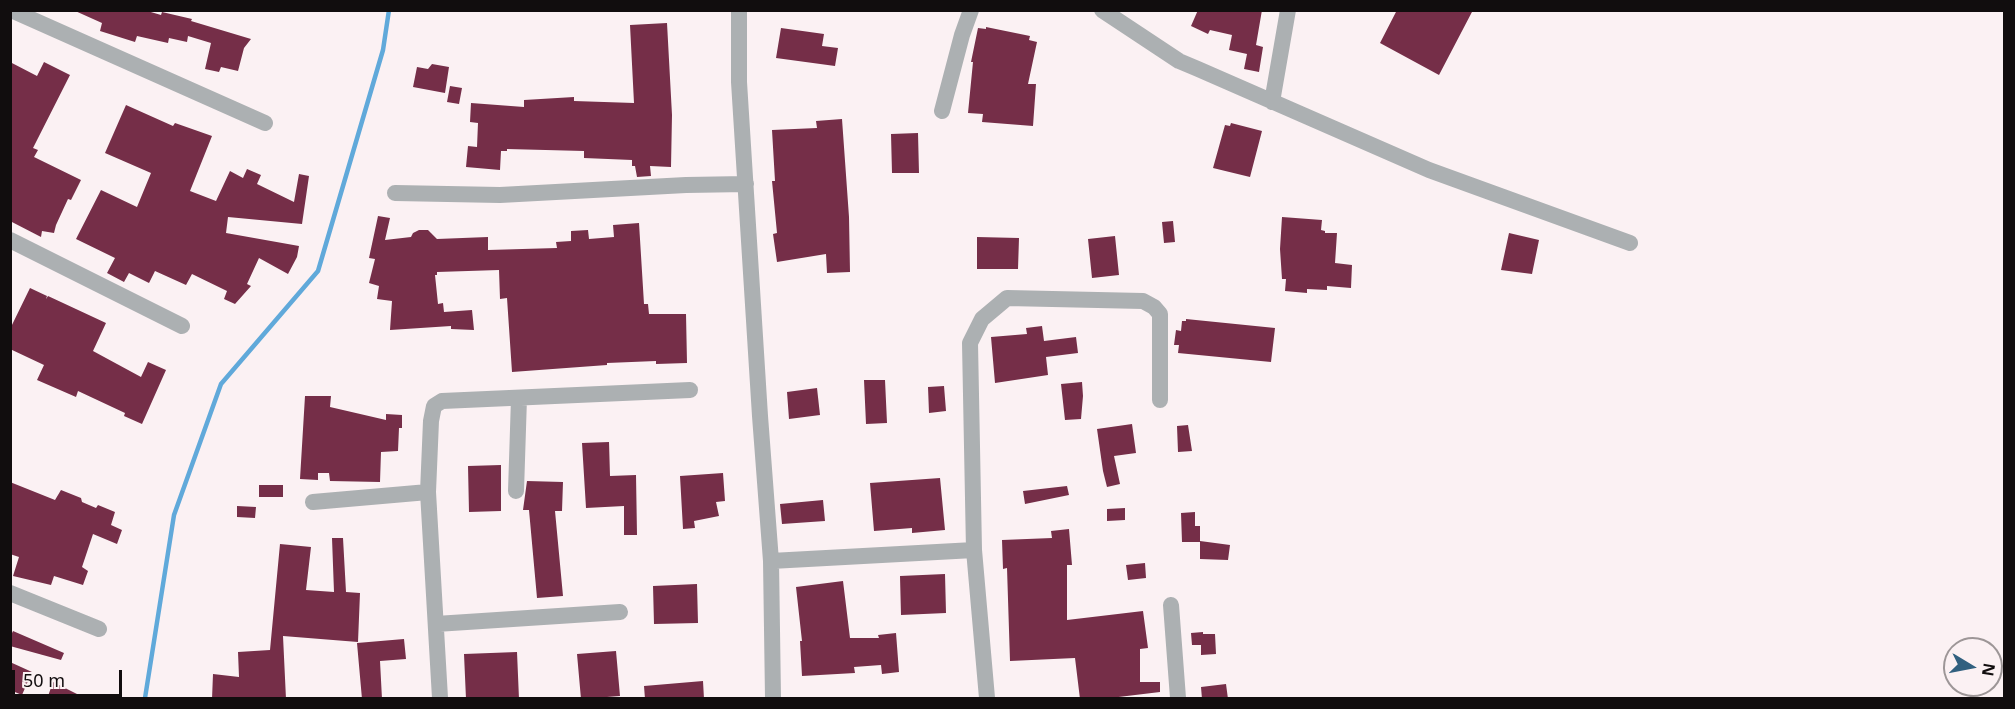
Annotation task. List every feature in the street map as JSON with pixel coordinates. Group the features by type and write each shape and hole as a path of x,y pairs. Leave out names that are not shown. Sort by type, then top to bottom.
{"street":[{"path":"11,10 265,123"},
{"path":"739,10 739,82 771,561 773,699"},
{"path":"942,111 971,10"},
{"path":"1102,10 1179,61 1429,170 1630,243"},
{"path":"1272,102 1288,10"},
{"path":"395,193 500,195 746,184"},
{"path":"10,240 182,326"},
{"path":"987,699 974,550 970,343 982,320 1007,298 1143,301 1154,307 1160,314 1160,400"},
{"path":"440,699 428,492 431,421 434,406 442,401 690,390"},
{"path":"516,491 519,398"},
{"path":"313,502 428,492"},
{"path":"771,561 974,550"},
{"path":"10,593 99,629"},
{"path":"1171,604 1178,699"},
{"path":"436,624 620,612"}],"building":[{"path":"73,10 144,10 161,15 162,12 192,19 191,21 251,39 244,48 238,71 221,67 219,72 205,69 211,43 188,36 187,42 169,38 168,43 137,36 135,42 100,31 102,23"},
{"path":"1198,10 1262,10 1256,45 1263,47 1259,72 1244,69 1247,54 1229,50 1232,35 1210,30 1208,34 1191,26"},
{"path":"1397,10 1473,10 1439,75 1380,43"},
{"path":"667,23 672,115 671,167 650,166 651,176 637,177 632,160 584,158 584,151 507,149 507,151 501,151 500,170 466,167 468,146 477,147 478,123 470,122 471,103 524,107 524,100 574,97 574,101 634,103 630,25"},
{"path":"986,27 1030,36 1029,40 1037,42 1028,84 1036,84 1033,126 982,122 983,114 968,113 973,62 971,62 978,28 986,29"},
{"path":"781,28 824,34 822,46 838,48 835,66 776,58"},
{"path":"10,62 37,76 44,62 70,75 33,148 38,150 34,157 81,180 71,200 68,199 54,233 42,231 41,237 10,221"},
{"path":"432,64 449,67 445,93 413,87 417,67 428,69"},
{"path":"450,86 462,88 459,104 447,102"},
{"path":"126,105 173,126 175,123 212,136 190,191 216,201 230,171 243,178 247,169 261,175 257,184 294,202 299,174 309,176 302,224 228,217 226,233 299,246 297,257 288,274 259,258 247,284 251,286 235,304 224,299 227,291 192,274 186,285 155,271 149,283 129,273 124,282 107,273 115,258 76,239 101,190 137,207 151,173 105,153"},
{"path":"842,119 849,217 850,272 827,273 826,254 777,262 773,234 777,233 772,181 775,181 772,130 817,128 816,121"},
{"path":"1231,123 1262,131 1250,177 1213,168 1225,125 1230,126"},
{"path":"918,133 919,173 892,173 891,134"},
{"path":"378,216 390,218 385,240 411,237 419,230 428,230 437,239 488,237 488,250 557,248 556,242 571,241 571,231 588,230 589,239 614,237 613,225 639,223 644,304 648,304 649,314 686,314 687,363 656,364 656,361 607,363 607,365 512,372 507,298 500,299 499,270 437,272 435,275 438,304 443,303 444,312 472,310 474,330 451,329 451,326 390,330 392,301 377,299 379,286 369,283 375,259 369,258"},
{"path":"1282,217 1322,220 1321,230 1325,233 1337,233 1335,263 1352,265 1351,288 1327,286 1327,290 1307,289 1307,293 1285,291 1286,279 1282,279 1280,249"},
{"path":"1173,221 1175,242 1164,243 1162,222"},
{"path":"1509,233 1539,240 1532,274 1501,270"},
{"path":"1115,236 1119,275 1092,278 1088,239"},
{"path":"977,237 1019,238 1018,269 977,269"},
{"path":"30,288 47,296 46,299 48,296 106,323 93,351 141,377 148,362 166,370 142,424 124,416 125,413 78,391 76,397 37,380 44,365 10,349 10,329"},
{"path":"1186,319 1275,328 1271,362 1178,353 1179,345 1174,345 1176,330 1181,331 1182,321"},
{"path":"1042,326 1044,341 1076,337 1078,353 1046,357 1048,375 995,383 991,337 1027,334 1026,328"},
{"path":"864,380 885,380 887,423 866,424"},
{"path":"1082,382 1081,419 1065,420 1061,384"},
{"path":"944,386 946,411 929,413 928,387"},
{"path":"817,388 820,415 789,419 787,392"},
{"path":"305,396 331,396 330,407 386,420 386,414 402,415 398,451 381,452 380,482 330,481 329,473 318,473 318,480 300,479"},
{"path":"1132,424 1136,453 1114,456 1120,484 1107,487 1097,429"},
{"path":"1188,425 1192,451 1178,452 1177,426"},
{"path":"609,442 610,476 636,475 637,535 624,535 624,506 586,508 582,443"},
{"path":"501,465 501,511 469,512 468,466"},
{"path":"723,473 725,501 716,502 719,516 694,521 695,528 683,529 680,476"},
{"path":"940,478 945,530 912,533 912,528 874,531 870,483"},
{"path":"527,481 563,482 562,511 555,511 563,596 537,598 529,510 523,510"},
{"path":"10,482 55,500 61,490 81,498 82,502 96,508 98,505 115,512 111,525 122,530 117,544 93,534 82,567 88,571 83,585 54,576 51,585 13,576 19,557 10,554"},
{"path":"259,485 283,485 283,497 259,497"},
{"path":"1067,486 1069,495 1025,504 1023,491"},
{"path":"823,500 825,521 782,524 780,504"},
{"path":"237,506 256,507 255,518 237,517"},
{"path":"1125,508 1125,520 1107,521 1107,509"},
{"path":"1195,512 1195,526 1200,526 1200,541 1230,545 1228,560 1200,559 1200,542 1182,542 1181,513"},
{"path":"1069,529 1072,565 1067,565 1067,620 1143,611 1148,648 1140,649 1140,682 1160,682 1160,692 1102,699 1080,699 1075,658 1010,661 1007,568 1003,569 1002,540 1052,538 1051,531"},
{"path":"332,538 343,538 346,592 360,593 358,642 283,636 286,699 212,699 213,674 239,677 238,652 270,650 280,544 311,547 306,590 334,592"},
{"path":"1145,563 1146,578 1128,580 1126,565"},
{"path":"945,574 946,613 901,615 900,576"},
{"path":"843,581 850,638 879,638 878,635 896,633 899,672 882,674 881,665 854,667 855,673 802,676 800,641 802,641 796,587"},
{"path":"697,584 698,623 654,624 653,586"},
{"path":"13,631 64,653 61,660 10,646"},
{"path":"1203,632 1203,634 1215,634 1216,654 1201,655 1201,645 1192,645 1191,633"},
{"path":"404,639 406,659 380,661 382,699 362,699 357,643"},
{"path":"616,651 620,696 581,699 577,654"},
{"path":"517,652 519,699 466,699 464,654"},
{"path":"10,662 32,672 22,695 10,690"},
{"path":"703,681 704,699 645,699 644,686"},
{"path":"53,682 87,699 47,699"},
{"path":"1226,684 1228,699 1202,699 1201,687"}],"waterway":[{"path":"145,698 174,515 221,384 318,271 383,50 389,10"}]}
